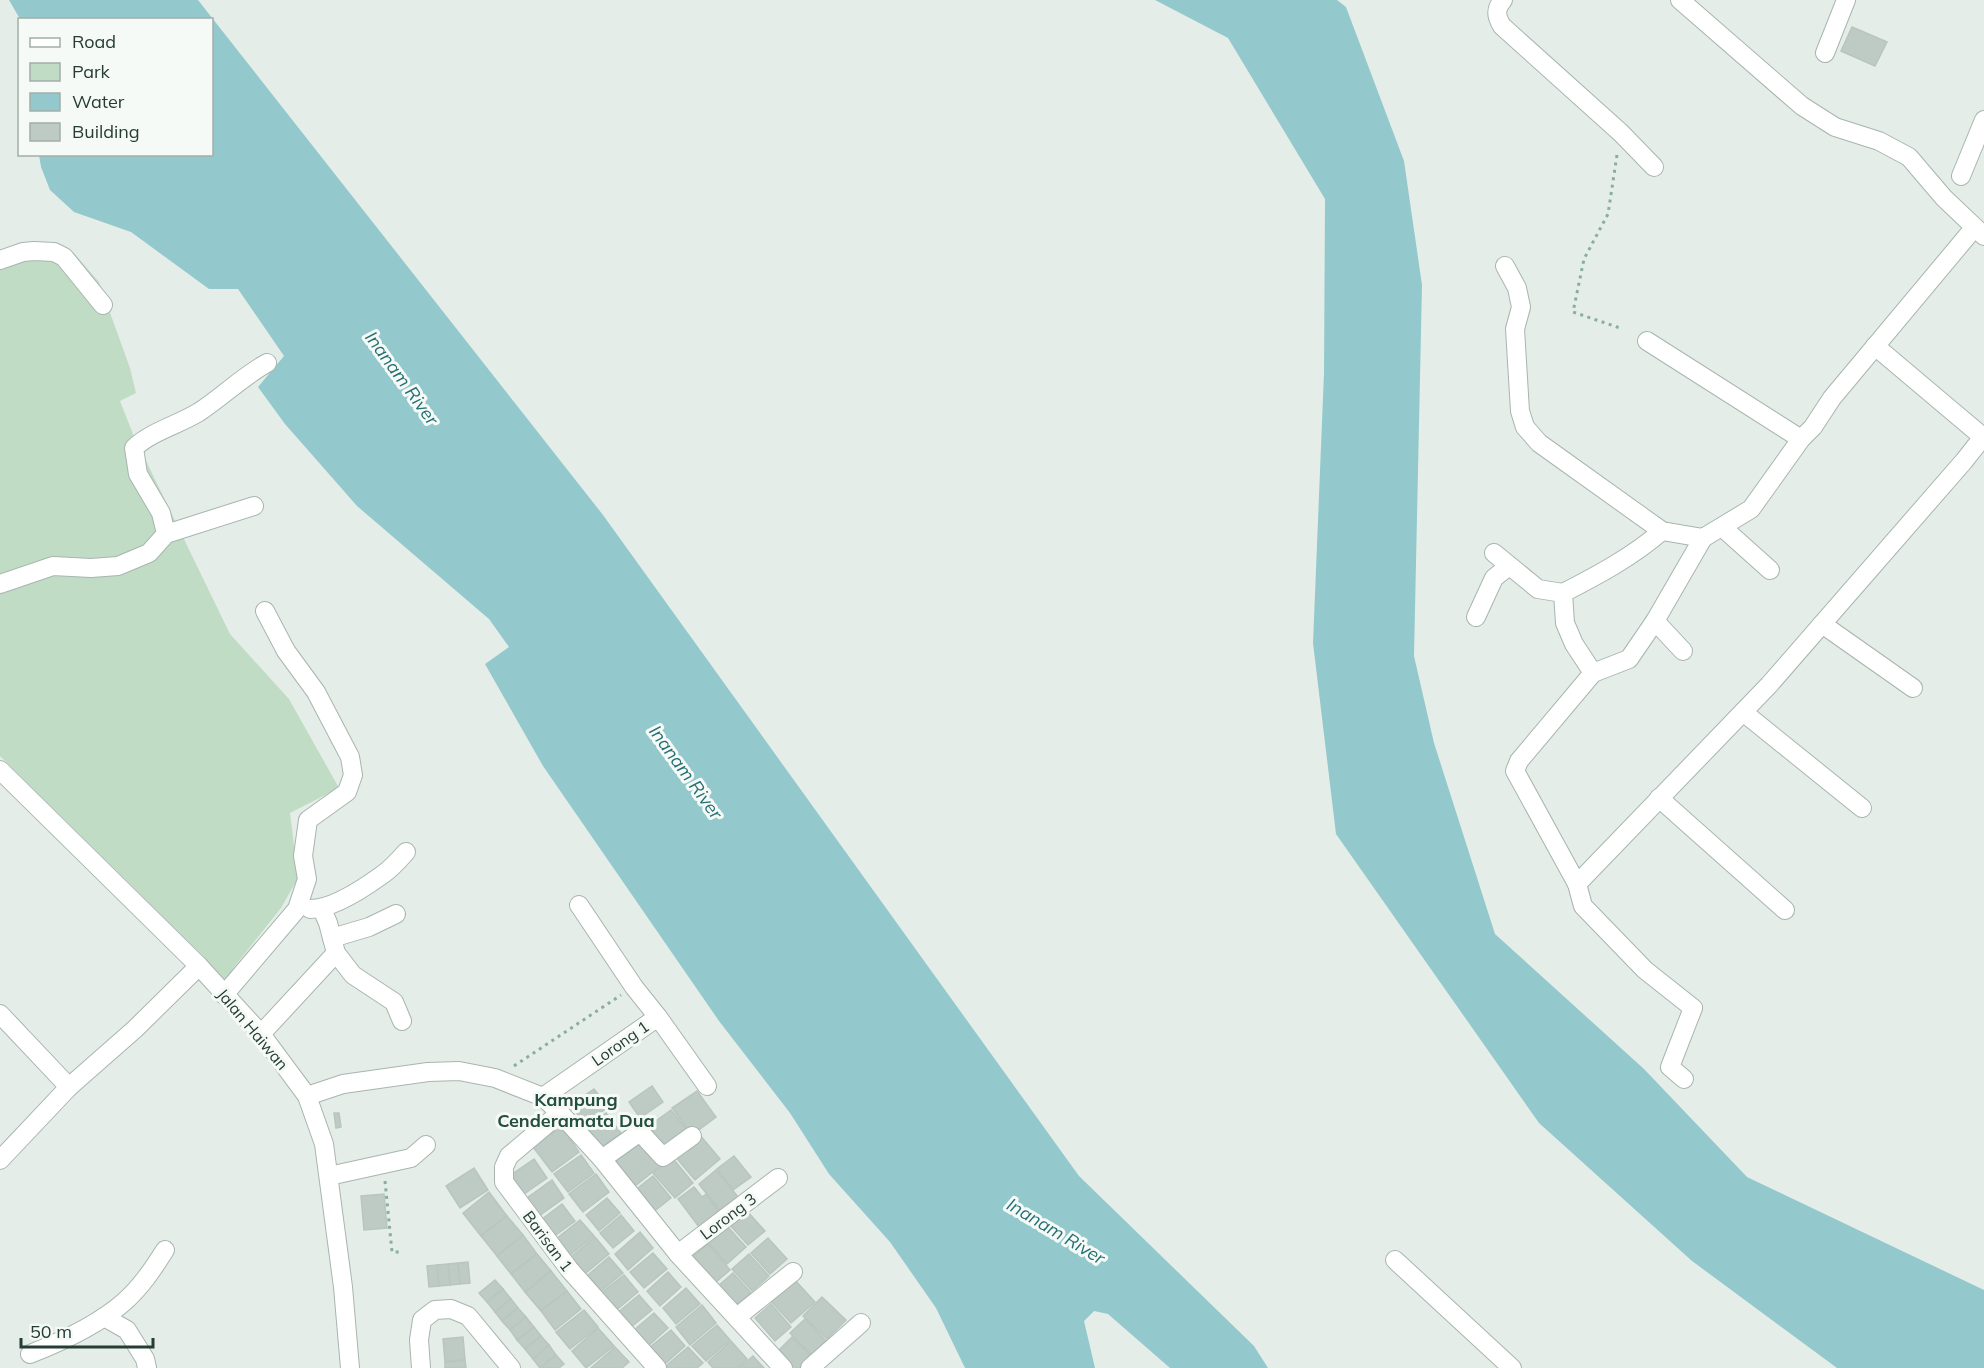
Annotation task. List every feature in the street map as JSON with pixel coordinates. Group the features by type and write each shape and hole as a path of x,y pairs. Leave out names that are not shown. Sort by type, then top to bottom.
{"street":[{"path":"1503,0 1497,10 1497,19 1502,26 1621,133 1654,167"},
{"path":"1680,0 1802,106 1835,127 1879,141 1910,157 1944,198 1979,232 1875,346 1832,398 1814,427 1801,440 1751,509 1703,538 1656,621 1629,659 1593,673 1519,761 1515,771 1576,884 1583,906 1645,970 1693,1008 1670,1067 1684,1079"},
{"path":"1825,53 1846,0"},
{"path":"1961,176 1984,120"},
{"path":"0,260 23,252 54,252 64,257 103,305"},
{"path":"1505,266 1517,288 1521,307 1515,329 1520,411 1525,427 1539,443 1662,531 1703,538"},
{"path":"1647,341 1801,440"},
{"path":"1576,884 1743,712 1983,437 1875,346"},
{"path":"166,534 161,513 138,474 134,448 144,438 201,410 240,380 267,363"},
{"path":"0,584 53,566 91,568 118,566 149,553 166,534 254,506"},
{"path":"1722,527 1770,570"},
{"path":"1494,553 1538,589 1563,593 1616,565 1662,531"},
{"path":"1476,617 1494,578 1509,566"},
{"path":"1563,593 1565,623 1574,644 1593,673"},
{"path":"224,995 297,909 307,879 303,856 308,820 347,792 353,775 350,757 316,692 286,651 265,611"},
{"path":"1656,621 1683,651"},
{"path":"1822,624 1913,688"},
{"path":"1743,712 1862,808"},
{"name":"Jalan Haiwan","path":"0,770 199,966 261,1034 307,1096 324,1144 343,1287 350,1368"},
{"path":"1659,798 1785,910"},
{"path":"297,909 322,909 356,892 384,874 406,852"},
{"path":"579,905 634,987 658,1017"},
{"path":"322,909 334,945 353,975 394,1002 402,1021"},
{"path":"261,1034 334,945 396,914"},
{"path":"0,1160 69,1087 135,1029 199,966"},
{"path":"0,1014 69,1087"},
{"name":"Lorong 1","path":"543,1097 658,1017 707,1086"},
{"path":"307,1096 343,1084 428,1072 459,1071 495,1078 543,1097 602,1159 678,1254 783,1368"},
{"name":"Barisan 1","path":"560,1113 509,1156 504,1167 504,1182 568,1269 657,1368"},
{"path":"602,1159 640,1132 663,1157 692,1136"},
{"path":"329,1176 411,1158 426,1145"},
{"name":"Lorong 3","path":"678,1254 778,1178"},
{"path":"30,1354 56,1344 104,1317 124,1301 148,1276 165,1250"},
{"path":"1395,1260 1512,1368"},
{"path":"737,1317 793,1272"},
{"path":"421,1368 419,1340 422,1320 435,1310 451,1309 468,1316 511,1368"},
{"path":"104,1317 127,1330 146,1359 147,1368"},
{"path":"810,1368 861,1323"}],"path":[{"path":"1620,328 1573,312 1584,259 1608,214 1621,133"},
{"path":"495,1078 634,987"},
{"path":"383,1164 392,1252 399,1252"}],"green space":[{"path":"43,247 73,252 99,282 130,368 136,393 120,401 133,434 230,634 289,699 339,788 290,813 298,878 281,908 234,967 223,990 207,960 0,756 0,260"}],"water":[{"path":"9,0 198,0 212,18 19,18"},
{"path":"1155,0 1337,0 1346,7 1404,161 1422,285 1414,656 1434,743 1495,934 1644,1069 1747,1177 1984,1290 1984,1368 1837,1368 1692,1261 1539,1123 1336,834 1313,643 1324,373 1325,199 1228,38"},
{"name":"Inanam River","path":"213,19 603,515 1079,1176 1254,1346 1268,1368 1170,1368 1108,1314 1094,1311 1084,1321 1095,1368 965,1368 936,1308 890,1242 829,1174 790,1113 719,1021 543,766 485,664 509,647 489,619 357,506 285,424 258,387 284,356 238,289 209,289 131,232 74,212 50,190 39,156 213,156"}],"building":[{"path":"1852,27 1887,42 1875,66 1841,51"},
{"path":"652,1086 663,1102 640,1118 629,1102"},
{"path":"594,1089 608,1107 585,1124 571,1105"},
{"path":"697,1091 716,1117 692,1135 672,1108"},
{"path":"671,1110 688,1131 662,1151 645,1129"},
{"path":"334,1113 339,1113 341,1127 336,1128"},
{"path":"606,1113 621,1133 601,1147 587,1127"},
{"path":"557,1130 564,1130 579,1152 552,1172 533,1147"},
{"path":"699,1134 720,1159 695,1180 674,1155"},
{"path":"640,1140 660,1166 635,1186 614,1160"},
{"path":"581,1155 594,1173 568,1192 554,1174"},
{"path":"670,1155 693,1183 675,1198 653,1173"},
{"path":"734,1156 751,1177 733,1190 717,1169"},
{"path":"534,1159 547,1178 524,1194 511,1175"},
{"path":"474,1168 488,1190 460,1208 446,1186"},
{"path":"716,1170 738,1197 720,1211 699,1184"},
{"path":"596,1174 609,1192 583,1212 569,1194"},
{"path":"653,1176 671,1198 652,1213 634,1191"},
{"path":"552,1180 564,1198 539,1216 527,1198"},
{"path":"694,1187 702,1197 706,1194 719,1212 699,1227 678,1199"},
{"path":"489,1192 507,1216 481,1236 463,1213"},
{"path":"384,1194 387,1228 364,1230 361,1196"},
{"path":"607,1198 620,1213 599,1231 586,1215"},
{"path":"562,1204 575,1221 553,1237 541,1220"},
{"path":"746,1210 765,1231 748,1245 729,1224"},
{"path":"621,1215 634,1231 613,1248 600,1233"},
{"path":"507,1216 523,1235 497,1256 481,1236"},
{"path":"580,1220 594,1236 570,1255 556,1239"},
{"path":"726,1225 746,1247 727,1264 707,1241"},
{"path":"640,1232 653,1248 628,1270 615,1254"},
{"path":"523,1235 537,1254 511,1274 497,1256"},
{"path":"595,1237 609,1254 581,1277 567,1260"},
{"path":"768,1238 787,1259 770,1274 751,1253"},
{"path":"708,1244 730,1270 715,1283 692,1257"},
{"path":"653,1253 667,1269 644,1288 630,1272"},
{"path":"537,1254 551,1271 525,1292 511,1274"},
{"path":"749,1254 769,1276 752,1291 732,1269"},
{"path":"609,1257 623,1273 601,1291 588,1275"},
{"path":"468,1262 470,1283 460,1284 458,1263"},
{"path":"458,1263 460,1284 450,1285 448,1264"},
{"path":"448,1264 450,1285 439,1286 437,1265"},
{"path":"437,1265 439,1286 429,1287 427,1266"},
{"path":"551,1271 567,1291 541,1311 525,1292"},
{"path":"668,1272 681,1287 660,1306 647,1291"},
{"path":"733,1273 751,1293 735,1306 718,1286"},
{"path":"624,1275 638,1292 614,1312 600,1294"},
{"path":"793,1278 815,1302 791,1323 769,1299"},
{"path":"495,1280 503,1289 487,1302 479,1293"},
{"path":"686,1288 700,1304 676,1324 663,1308"},
{"path":"503,1289 511,1299 495,1312 487,1302"},
{"path":"567,1291 581,1309 555,1330 541,1311"},
{"path":"639,1295 652,1310 630,1328 617,1313"},
{"path":"822,1297 846,1320 827,1339 803,1316"},
{"path":"511,1299 518,1308 502,1321 495,1312"},
{"path":"771,1304 791,1327 775,1341 755,1318"},
{"path":"702,1305 716,1323 690,1345 676,1327"},
{"path":"518,1308 526,1317 510,1330 502,1321"},
{"path":"584,1310 598,1327 570,1349 556,1332"},
{"path":"654,1313 668,1328 648,1346 634,1330"},
{"path":"526,1317 534,1327 517,1340 510,1330"},
{"path":"805,1319 826,1341 811,1355 790,1333"},
{"path":"717,1325 730,1340 706,1361 692,1346"},
{"path":"534,1327 541,1336 525,1349 517,1340"},
{"path":"598,1328 614,1346 586,1368 572,1351"},
{"path":"671,1330 685,1346 665,1364 650,1347"},
{"path":"541,1336 549,1345 533,1359 525,1349"},
{"path":"463,1337 465,1360 445,1362 443,1339"},
{"path":"792,1337 812,1357 800,1368 795,1368 778,1351"},
{"path":"731,1341 747,1359 737,1368 713,1368 708,1362"},
{"path":"549,1345 556,1355 540,1368 533,1359"},
{"path":"615,1347 629,1362 622,1368 591,1368"},
{"path":"688,1347 703,1363 697,1368 668,1368 666,1366"},
{"path":"556,1355 564,1364 559,1368 540,1368"},
{"path":"753,1356 764,1368 739,1368"},
{"path":"465,1360 466,1368 445,1368 445,1362"}],"district":[{"name":"Kampung Cenderamata Dua","path":"576,1109"}]}
